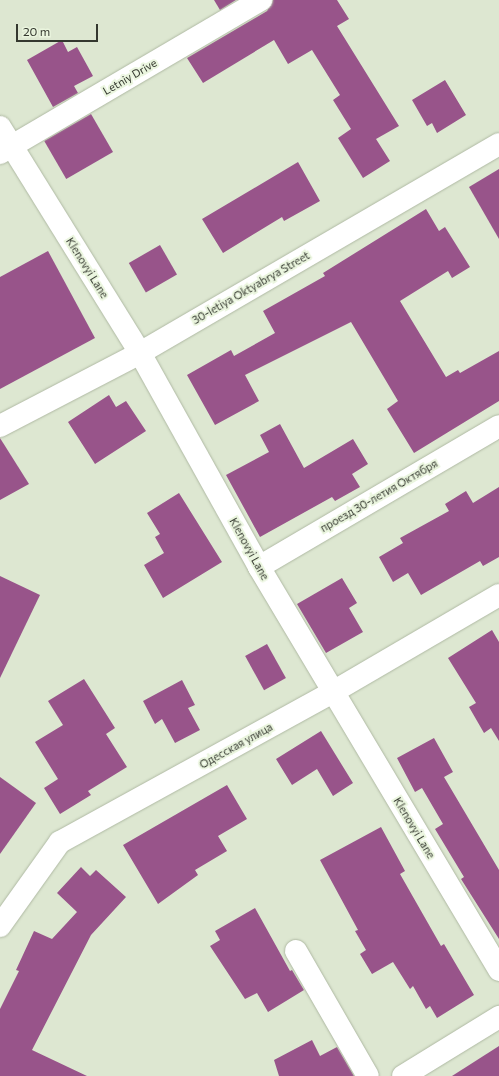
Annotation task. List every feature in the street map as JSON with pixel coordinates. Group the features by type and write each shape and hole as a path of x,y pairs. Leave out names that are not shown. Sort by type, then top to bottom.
{"street":[{"name":"Letniy Drive","path":"6,150 261,0"},
{"name":"Klenovyi Lane","path":"0,127 6,150 140,353 259,567 499,970"},
{"name":"30-letiya Oktyabrya Street","path":"0,426 140,353 499,144"},
{"name":"проезд 30-летия Октября","path":"259,567 499,426"},
{"name":"Одесская улица","path":"0,926 60,842 333,692 499,595"},
{"path":"296,951 368,1076"},
{"path":"403,1076 499,1018"}],"building":[{"path":"214,0 236,0 220,10"},
{"path":"273,0 337,0 349,19 337,26 399,126 376,139 390,161 363,178 338,138 351,129 333,100 340,95 312,50 288,64 274,40 203,83 187,58 267,11"},
{"path":"62,40 68,52 77,47 93,76 74,86 78,93 53,107 27,60"},
{"path":"445,80 466,115 437,133 432,123 427,126 412,100"},
{"path":"91,114 113,152 66,179 44,141"},
{"path":"298,162 320,201 284,221 282,217 223,253 202,219"},
{"path":"499,169 499,239 469,187"},
{"path":"426,209 439,231 445,227 470,267 452,278 448,271 400,301 446,377 458,370 460,373 499,351 499,401 414,453 387,409 398,401 351,322 245,375 259,401 215,425 187,375 231,350 234,356 275,333 263,311 325,276 323,273"},
{"path":"160,245 177,274 146,292 129,263"},
{"path":"48,251 95,338 0,389 0,277"},
{"path":"109,395 116,407 126,401 146,431 95,464 68,422"},
{"path":"280,424 304,468 353,439 368,464 352,474 360,487 335,501 332,497 260,537 226,475 269,452 260,435"},
{"path":"0,438 29,484 0,500"},
{"path":"499,487 499,557 483,566 480,561 421,595 408,573 393,582 379,557 403,543 400,538 449,511 445,504 466,491 473,503"},
{"path":"179,493 222,562 163,598 144,565 164,553 155,537 160,534 147,513"},
{"path":"0,576 40,595 0,678"},
{"path":"342,578 357,603 349,608 363,632 326,653 297,604"},
{"path":"492,630 499,642 499,741 491,728 484,733 469,707 476,703 448,658"},
{"path":"267,644 286,678 264,690 245,656"},
{"path":"84,679 115,728 106,734 127,767 88,791 91,795 60,814 44,788 58,779 35,742 63,725 48,701"},
{"path":"182,680 195,705 188,708 200,730 175,743 162,719 155,724 143,701"},
{"path":"321,731 353,783 333,796 317,769 292,785 276,759"},
{"path":"434,738 453,772 444,777 499,870 499,939 461,879 464,877 435,829 443,824 422,788 415,792 397,758"},
{"path":"0,777 36,803 0,854"},
{"path":"227,785 247,819 218,836 227,851 195,870 198,875 158,904 123,845"},
{"path":"381,827 405,871 400,874 441,946 444,944 474,995 437,1018 430,1006 426,1009 413,986 410,989 393,962 372,974 360,954 366,950 355,931 358,930 320,860"},
{"path":"81,867 90,876 96,870 126,897 91,935 32,1050 87,1076 0,1076 0,1009 19,971 16,970 34,931 52,939 77,912 57,893"},
{"path":"255,908 290,971 292,970 304,990 268,1012 257,993 245,999 210,946 220,940 215,931"},
{"path":"312,1040 320,1056 337,1047 354,1076 279,1076 274,1060"},
{"path":"499,1046 499,1076 452,1076"}]}
